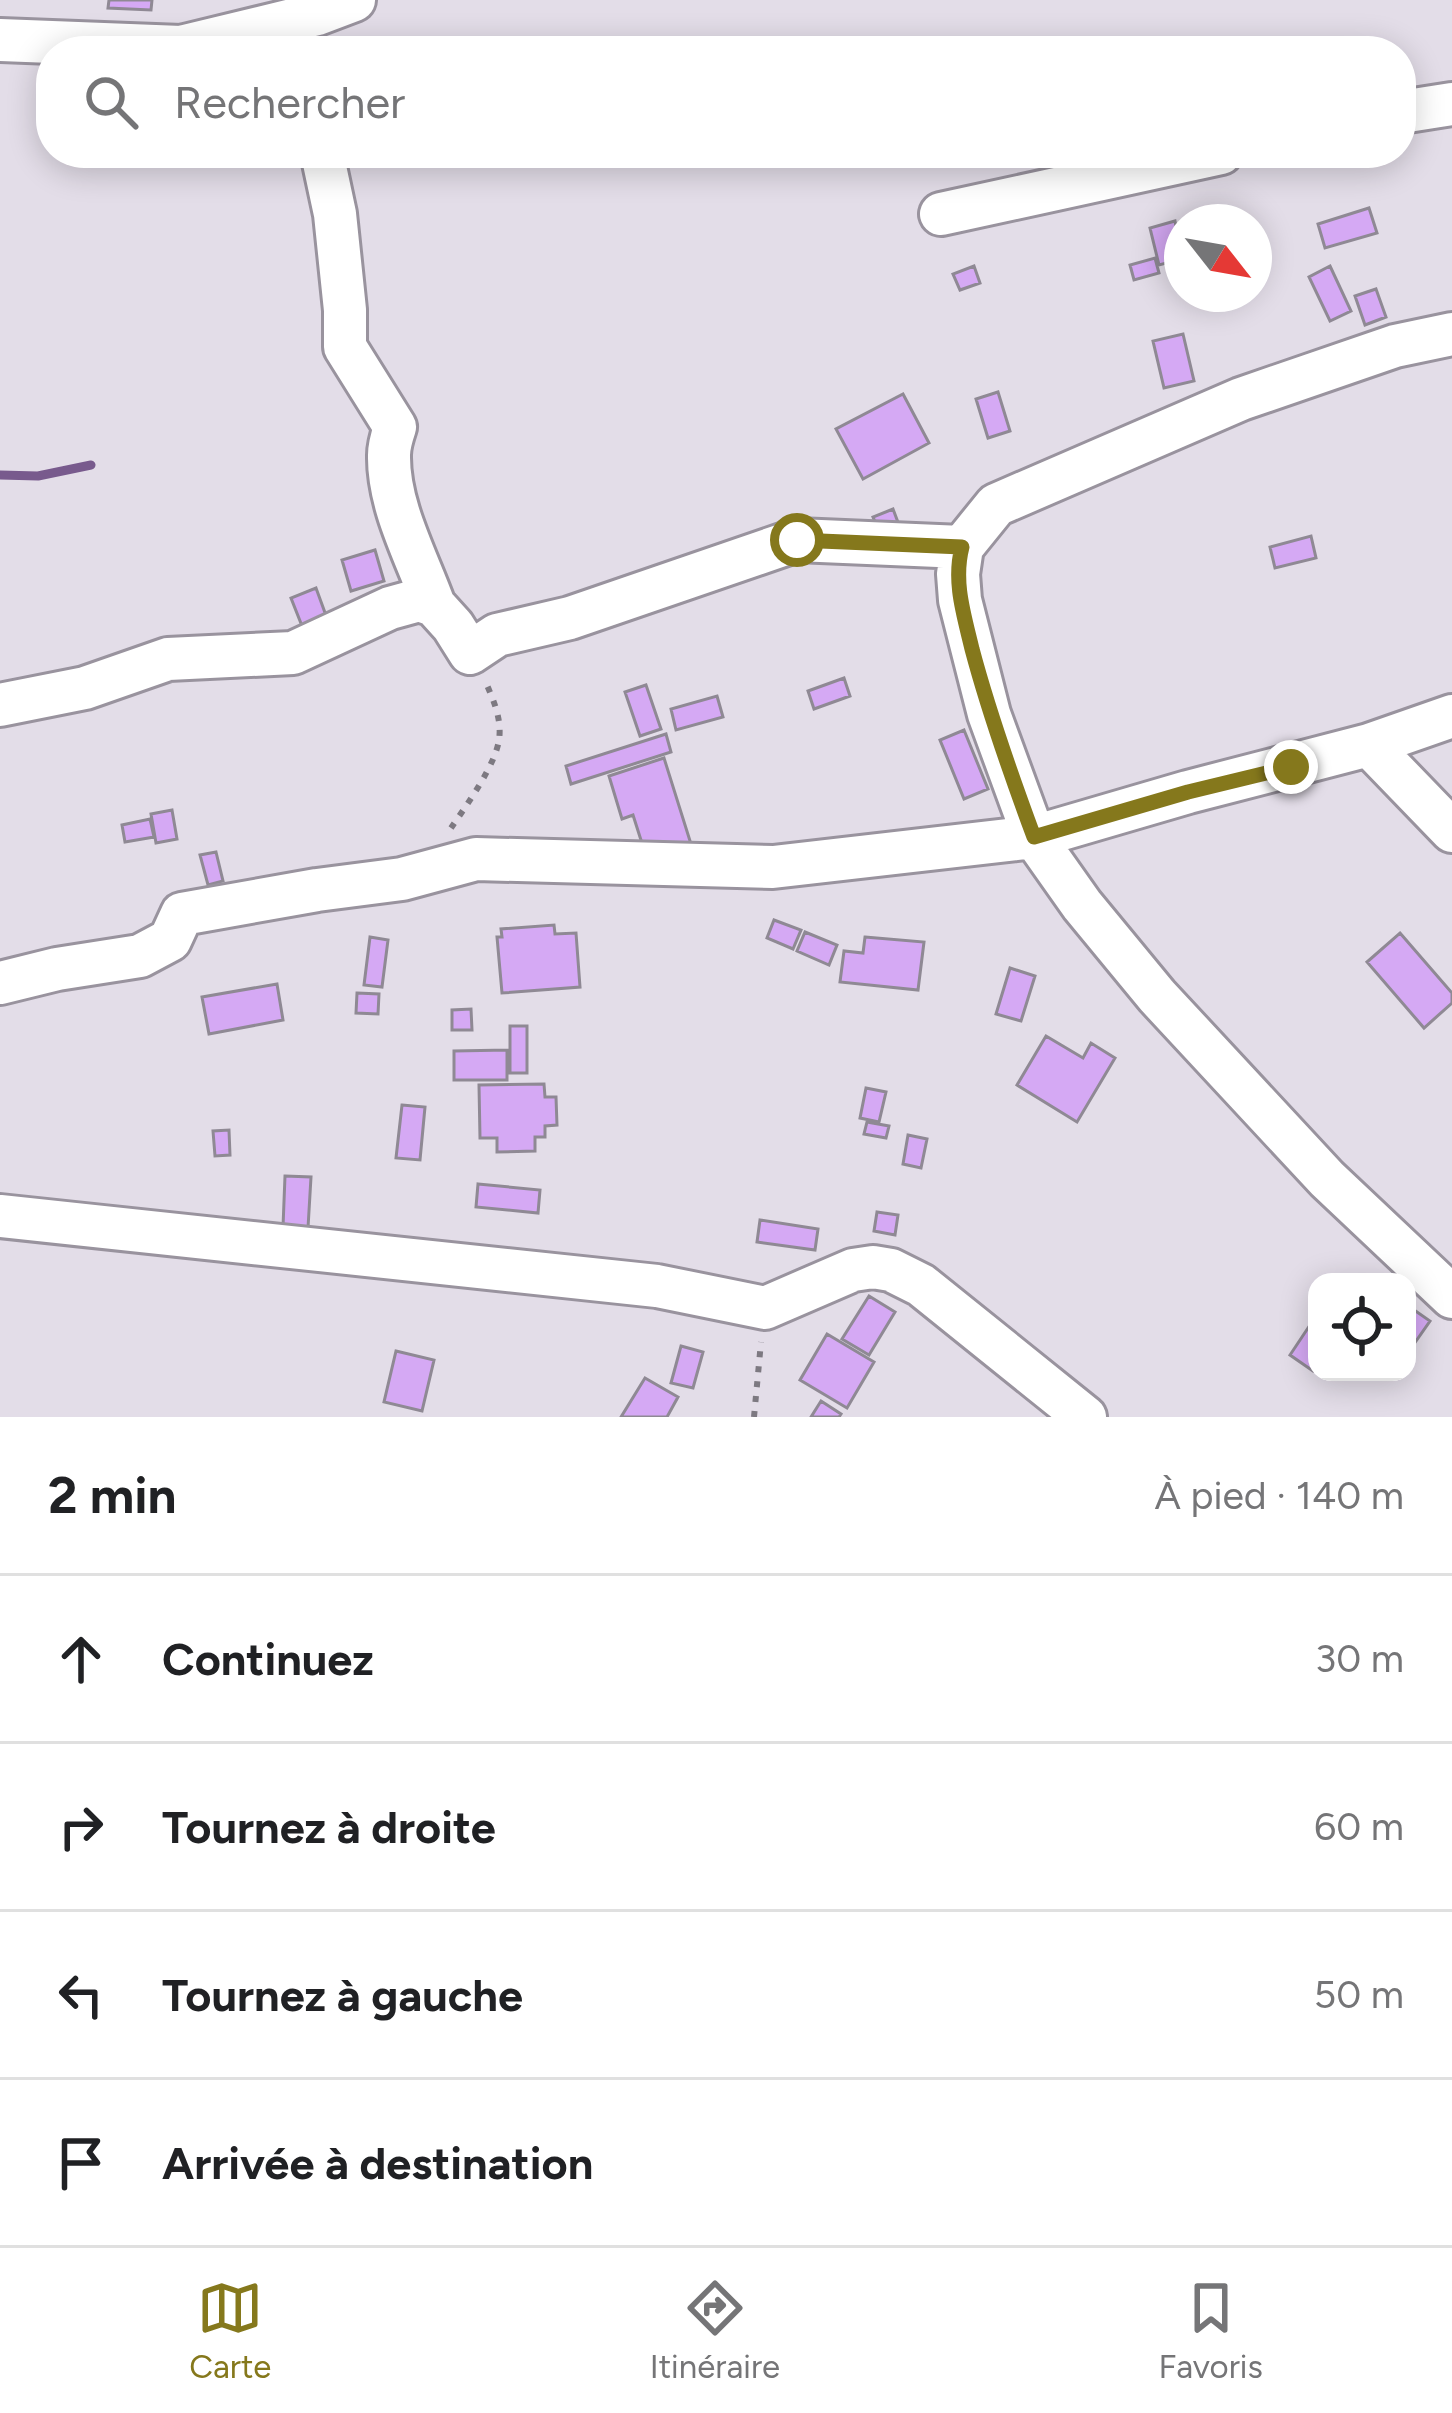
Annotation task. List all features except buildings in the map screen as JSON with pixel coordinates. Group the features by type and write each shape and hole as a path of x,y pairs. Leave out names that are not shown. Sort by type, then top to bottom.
{"street":[{"path":"299,35 354,0"},
{"path":"0,40 36,41"},
{"path":"1416,110 1452,104"},
{"path":"325,168 345,310 345,347 394,427 388,452 401,520 434,604 470,653 497,634 570,618 797,540 962,547"},
{"path":"940,214 1152,168"},
{"path":"1452,334 1395,346 1263,391 996,506 962,547 958,562 960,600 989,714 1034,837 1082,905 1157,996 1327,1179 1452,1297"},
{"path":"0,705 85,688 168,658 293,653 390,608 419,600 434,604"},
{"path":"0,983 140,956 170,940 182,914 403,880 476,860 773,867 1034,837 1369,745 1452,716"},
{"path":"1369,745 1452,831"},
{"path":"0,1216 657,1286 765,1308 853,1270 891,1270 921,1286 1085,1417"}],"path":[{"path":"443,838 499,743 499,718 470,653"},
{"path":"754,1417 765,1308"}],"waterway":[{"path":"0,475 38,476 91,465"}],"route":[{"path":"797,540 962,547 960,600 989,714 1034,837 1291,767"}]}
